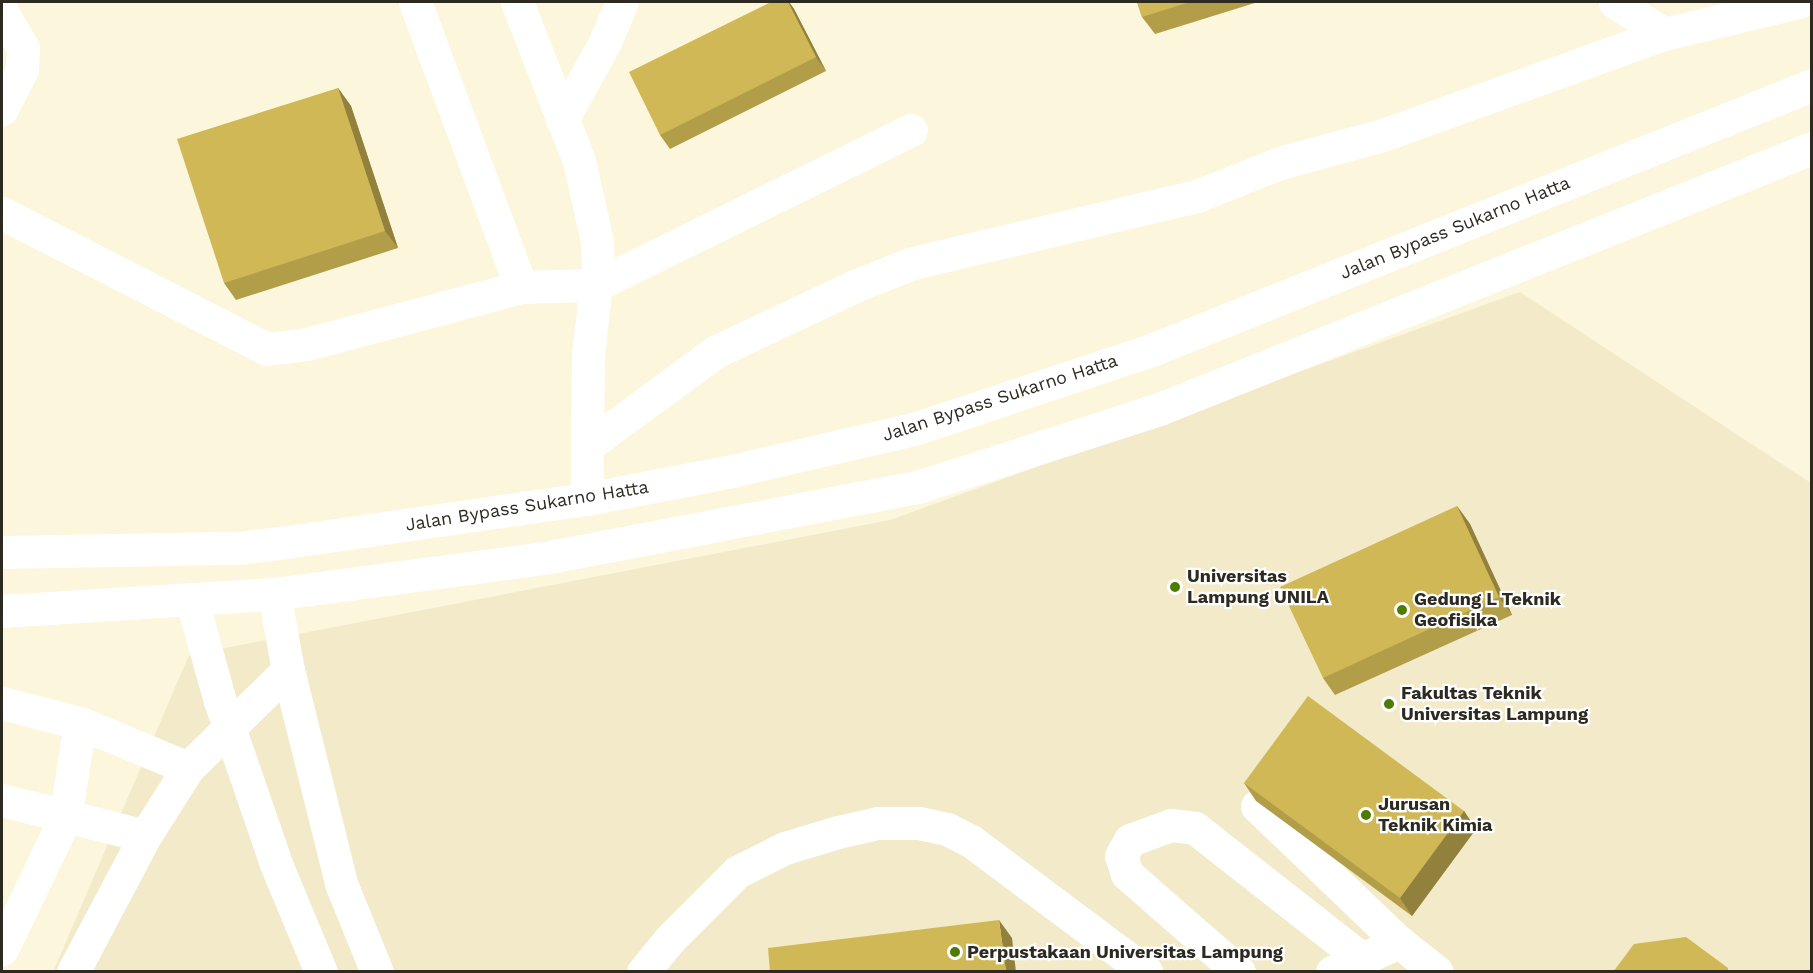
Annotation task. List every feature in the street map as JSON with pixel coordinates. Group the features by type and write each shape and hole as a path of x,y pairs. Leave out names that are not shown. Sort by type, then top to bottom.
{"main road":[{"path":"415,2 521,287"},
{"path":"517,2 579,161 597,241 596,285 588,356 587,499"},
{"path":"562,120 605,42 622,2"},
{"path":"1615,2 1664,34"},
{"path":"587,446 717,351 778,319 913,263 1197,196 1280,163 1383,135 1664,34 1798,2"},
{"path":"2,12 23,48 22,69 2,109"},
{"name":"Jalan Bypass Sukarno Hatta","path":"2,552 239,548 587,499 732,471 914,429 1132,356 1810,86"},
{"path":"2,213 267,349 307,344 521,287 596,285 911,130"},
{"path":"2,610 192,601 274,594 550,557 921,486 1162,408 1812,148"},
{"path":"274,594 288,670 342,886 377,972"},
{"path":"192,601 230,727 276,864 321,972"},
{"path":"73,972 145,836 188,768 288,670"},
{"path":"2,703 80,723 188,768"},
{"path":"2,949 65,818 80,723"},
{"path":"2,800 65,818 145,836"},
{"path":"1257,806 1399,942 1437,972"},
{"path":"643,972 670,939 737,872 784,848 838,831 878,823 919,823 971,841 1146,972"},
{"path":"1239,972 1127,874 1121,856 1130,840 1171,825 1195,828 1347,965 1399,942"}],"shaded area":[{"name":"Universitas Lampung UNILA","path":"1520,292 1811,483 1811,971 53,972 189,655 890,520"}],"building":[{"path":"771,2 788,2 816,57 660,135 629,72"},
{"path":"1137,2 1190,2 1142,17"},
{"path":"338,88 385,231 224,283 177,139"},
{"name":"Gedung L Teknik Geofisika","path":"1457,506 1499,597 1323,678 1280,587"},
{"name":"Jurusan Teknik Kimia","path":"1308,696 1464,811 1400,898 1244,783"},
{"path":"999,920 1006,972 770,972 768,948"},
{"path":"1686,937 1728,968 1728,972 1613,972 1634,944"}],"place":[{"name":"Universitas Lampung UNILA","path":"1175,587"},
{"name":"Gedung L Teknik Geofisika","path":"1402,610"},
{"name":"Fakultas Teknik Universitas Lampung","path":"1389,704"},
{"name":"Jurusan Teknik Kimia","path":"1366,815"},
{"name":"Perpustakaan Universitas Lampung","path":"955,952"}]}
